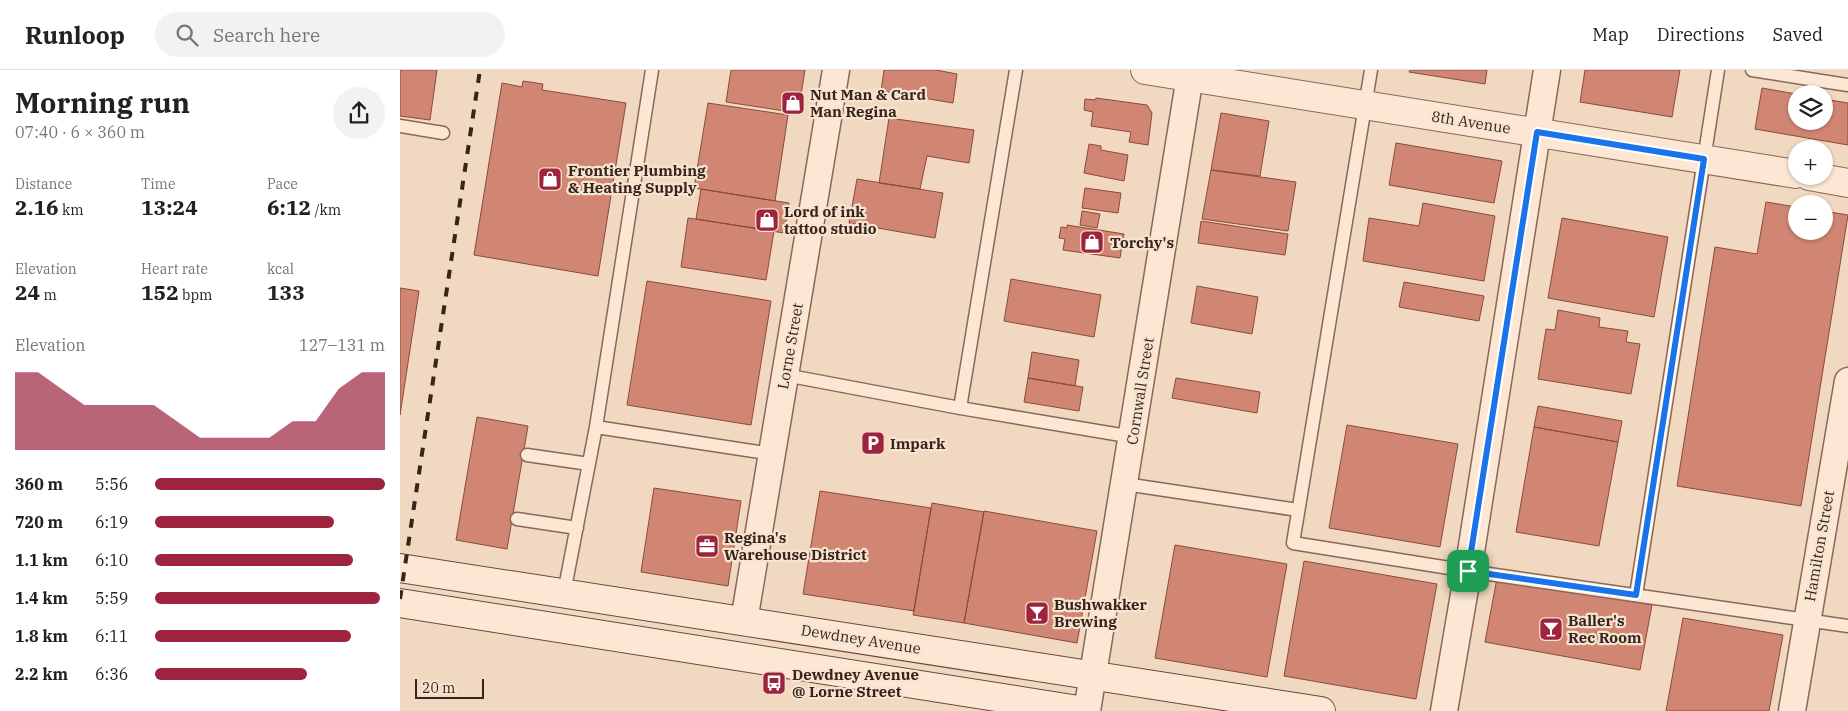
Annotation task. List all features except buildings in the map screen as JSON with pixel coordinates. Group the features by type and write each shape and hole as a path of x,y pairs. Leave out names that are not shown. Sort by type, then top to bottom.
{"main road":[{"name":"8th Avenue","path":"1145,70 1190,74 1365,105 1788,173"},
{"path":"1833,180 1848,182"},
{"name":"Dewdney Avenue","path":"400,568 1322,711"},
{"path":"400,603 1086,711"}],"street":[{"name":"Lorne Street","path":"744,621 836,70"},
{"path":"1444,711 1547,70"},
{"name":"Cornwall Street","path":"1086,711 1133,437 1190,74"},
{"name":"Hamilton Street","path":"1792,711 1848,380"}],"lane":[{"path":"564,593 596,427 652,70"},
{"path":"960,408 1016,70"},
{"path":"1371,70 1292,543 1468,571 1848,626"},
{"path":"1636,595 1718,70"},
{"path":"1752,70 1848,85"},
{"path":"400,126 443,134"},
{"path":"785,375 960,408 1133,437"},
{"path":"596,427 772,454"},
{"path":"527,455 589,464"},
{"path":"1125,484 1298,510"},
{"path":"516,518 577,528"}],"railway":[{"path":"400,599 480,70"}],"place":[{"name":"Nut Man & Card Man Regina","path":"793,103"},
{"name":"Frontier Plumbing & Heating Supply","path":"550,179"},
{"name":"Lord of ink tattoo studio","path":"767,220"},
{"name":"Torchy's","path":"1092,242"},
{"name":"Impark","path":"873,443"},
{"name":"Regina's Warehouse District","path":"707,546"},
{"name":"Bushwakker Brewing","path":"1037,613"},
{"name":"Baller's Rec Room","path":"1551,629"},
{"name":"Dewdney Avenue @ Lorne Street","path":"774,683"}],"route":[{"path":"1537,132 1704,159 1636,595 1468,571 1537,132"}]}
